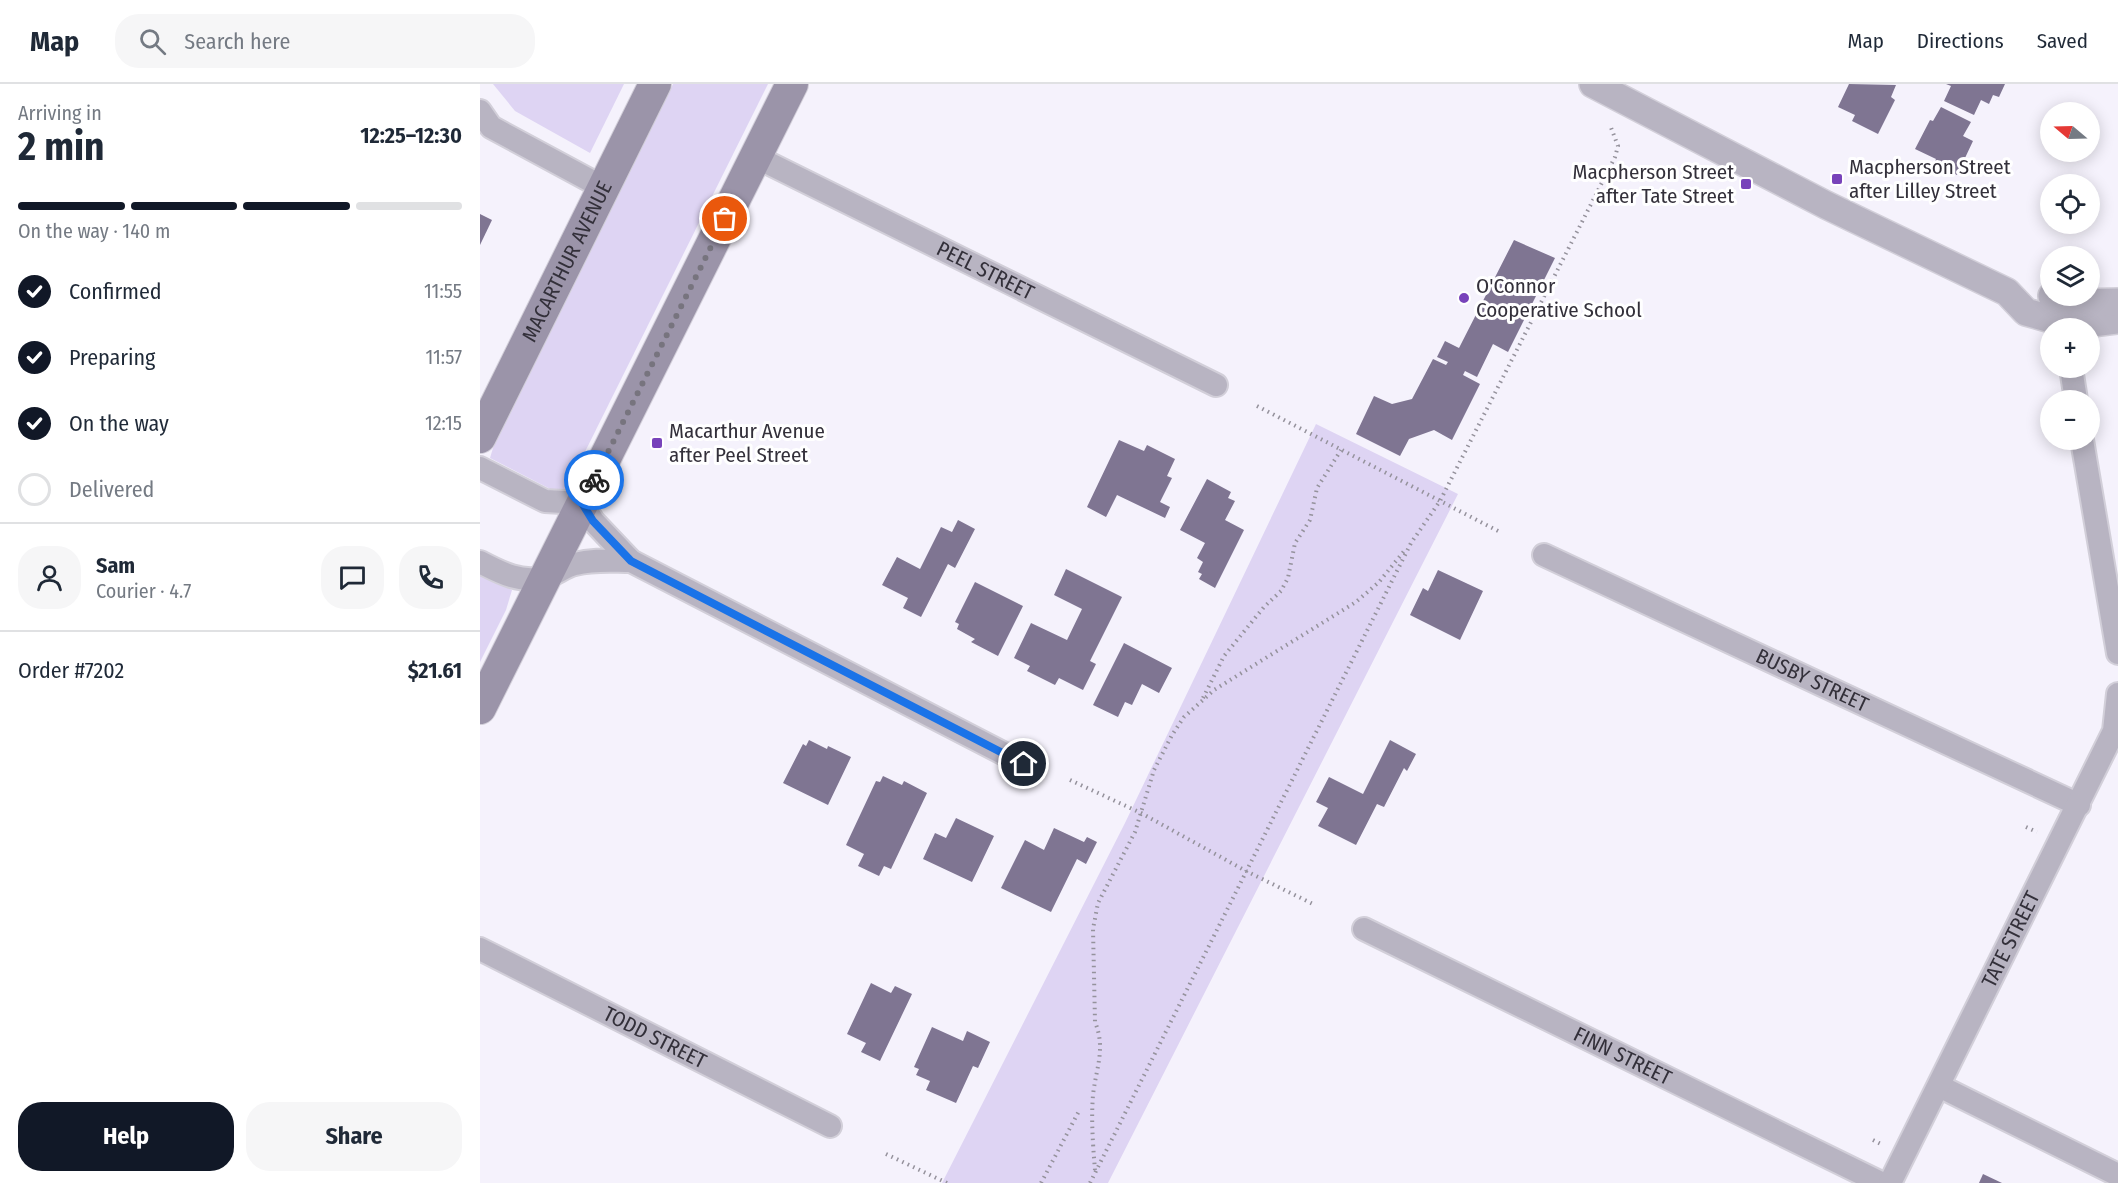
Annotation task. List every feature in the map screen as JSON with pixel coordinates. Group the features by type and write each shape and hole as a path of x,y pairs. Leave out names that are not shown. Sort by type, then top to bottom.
{"main road":[{"name":"MACARTHUR AVENUE","path":"480,437 655,84"},
{"path":"480,708 792,84"}],"street":[{"path":"1593,84 1826,205 2007,292 2032,289 2060,308 2092,323 2118,320"},
{"path":"480,111 491,127 603,188"},
{"name":"PEEL STREET","path":"756,157 1216,385"},
{"path":"2060,308 2118,302"},
{"path":"2084,450 2118,653"},
{"path":"480,468 545,501 582,503 593,521 631,561 1024,764"},
{"name":"BUSBY STREET","path":"1544,555 2079,805"},
{"path":"480,562 506,575 524,580 545,577 573,564 592,561 631,561"},
{"name":"TATE STREET","path":"1890,1183 2114,731 2118,694"},
{"name":"FINN STREET","path":"1364,929 1881,1183"},
{"name":"TODD STREET","path":"480,949 830,1126"},
{"path":"1939,1086 2118,1174"}],"path":[{"path":"1095,1172 1093,1096 1101,1036 1095,1022 1093,928 1098,903 1135,832 1154,770 1184,717 1201,701 1214,690 1356,602 1378,582 1411,543 1440,501 1615,157 1618,149 1617,142 1609,121"},
{"path":"1257,406 1502,533"},
{"path":"1201,701 1224,656 1264,607 1281,591 1288,578 1295,543 1310,520 1317,488 1341,450"},
{"path":"1090,1183 1411,543"},
{"path":"1070,780 1141,813 1246,871 1315,905"},
{"path":"1041,1183 1079,1111"},
{"path":"886,1154 947,1183"}],"shaded area":[{"path":"493,84 624,84 590,153 515,111"},
{"path":"673,84 768,84 565,492 560,494 490,458 496,438"},
{"path":"1316,424 1458,494 1108,1183 942,1183 1125,823"},
{"path":"480,573 512,590 506,610 480,662"}],"building":[{"path":"1849,84 1896,85 1891,97 1895,100 1878,134 1852,121 1855,115 1838,107"},
{"path":"1946,84 2005,84 1999,97 1993,95 1989,104 1981,100 1974,115 1944,101 1951,86"},
{"path":"1941,107 1971,122 1963,136 1973,141 1957,175 1934,163 1936,159 1915,149 1930,120 1933,121"},
{"path":"480,214 492,220 480,245"},
{"path":"1514,240 1555,258 1508,352 1493,344 1477,377 1465,371 1463,375 1480,384 1452,440 1434,430 1409,439 1400,456 1356,434 1374,396 1392,404 1412,399 1433,359 1446,365 1448,362 1437,357 1445,341 1459,348"},
{"path":"1119,440 1144,451 1147,445 1175,459 1167,476 1172,478 1160,502 1170,507 1165,518 1117,495 1106,517 1087,507"},
{"path":"1207,479 1231,492 1228,498 1235,501 1225,520 1244,530 1215,588 1199,579 1202,574 1198,572 1203,562 1197,558 1205,543 1180,530"},
{"path":"958,520 975,529 955,568 948,564 921,617 903,608 908,598 882,585 897,557 920,569 941,527 952,532"},
{"path":"1066,569 1122,597 1090,661 1096,664 1083,690 1059,678 1055,685 1027,671 1030,666 1014,658 1031,623 1067,640 1082,609 1054,595"},
{"path":"1438,570 1483,591 1460,640 1410,615 1423,588 1428,591"},
{"path":"975,582 1023,606 998,656 971,642 975,639 957,629 959,624 955,622"},
{"path":"1124,643 1172,668 1159,693 1142,684 1132,705 1125,702 1118,717 1093,705"},
{"path":"809,740 851,757 828,805 783,783 803,744 806,746"},
{"path":"1390,740 1416,754 1407,771 1404,768 1384,807 1377,804 1356,845 1318,826 1328,808 1316,802 1329,777 1363,794"},
{"path":"883,776 902,785 904,781 927,793 891,869 884,866 879,876 858,866 864,854 846,845 876,781 880,782"},
{"path":"956,818 994,836 972,882 923,859 935,833 946,838"},
{"path":"1054,828 1084,842 1087,837 1097,842 1086,864 1077,859 1051,912 1001,888 1025,840 1044,850"},
{"path":"871,983 891,993 895,986 912,994 880,1061 861,1052 866,1043 847,1034"},
{"path":"932,1027 963,1041 967,1031 990,1042 978,1068 973,1066 956,1103 926,1090 930,1081 916,1075 919,1069 914,1067"},
{"path":"1983,1174 2002,1183 1979,1183"}],"way so far":[{"path":"594,480 725,219"}],"place":[{"name":"Macpherson Street after Lilley Street","path":"1837,179"},
{"name":"Macpherson Street after Tate Street","path":"1746,184"},
{"name":"O'Connor Cooperative School","path":"1464,298"},
{"name":"Macarthur Avenue after Peel Street","path":"657,443"}],"route":[{"path":"594,480 582,503 593,521 631,561 1024,764"}]}
